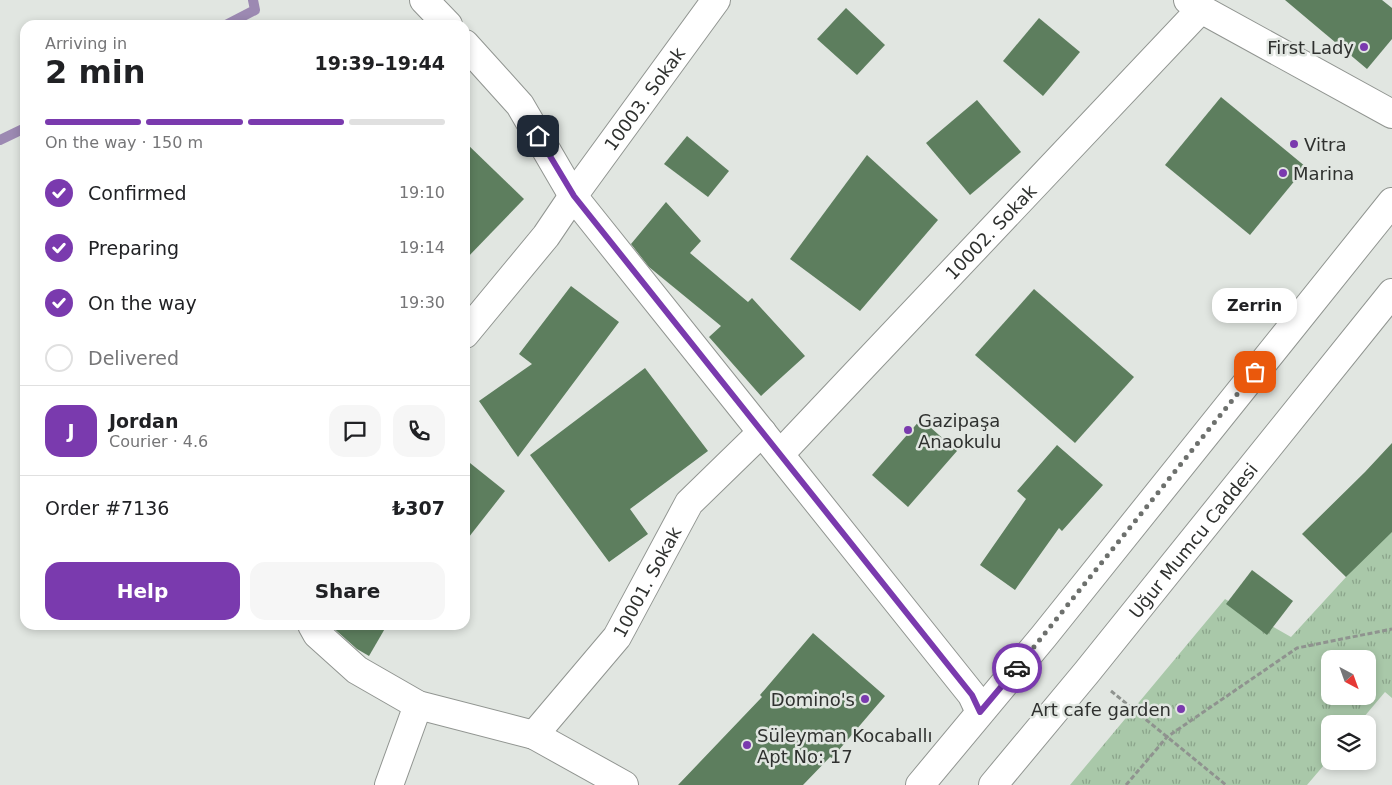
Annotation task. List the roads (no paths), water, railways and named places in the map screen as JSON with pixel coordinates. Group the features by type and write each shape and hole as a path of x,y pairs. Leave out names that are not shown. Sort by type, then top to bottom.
{"street":[{"path":"424,0 443,20"},
{"name":"10003. Sokak","path":"470,328 546,236 716,0"},
{"path":"1195,4 1392,114"},
{"name":"10002. Sokak","path":"780,454 1195,4"},
{"path":"470,50 520,105 574,196 972,695 980,712"},
{"path":"920,785 1051,628 1392,202"},
{"name":"Uğur Mumcu Caddesi","path":"993,785 1087,672 1392,292"},
{"name":"10001. Sokak","path":"534,735 617,637 689,503 762,432"},
{"path":"315,630 357,670 418,705 534,735 624,785"},
{"path":"389,785 418,705"}],"waterway":[{"path":"236,20 255,10 253,0"},
{"path":"0,140 20,130"}],"place":[{"name":"First Lady","path":"1364,47"},
{"name":"Vitra","path":"1294,144"},
{"name":"Marina","path":"1283,173"},
{"name":"Zerrin","path":"1255,372"},
{"name":"Gazipaşa Anaokulu","path":"908,430"},
{"name":"Domino's","path":"865,699"},
{"name":"Art cafe garden","path":"1181,709"},
{"name":"Süleyman Kocaballı Apt No: 17","path":"747,745"}]}
